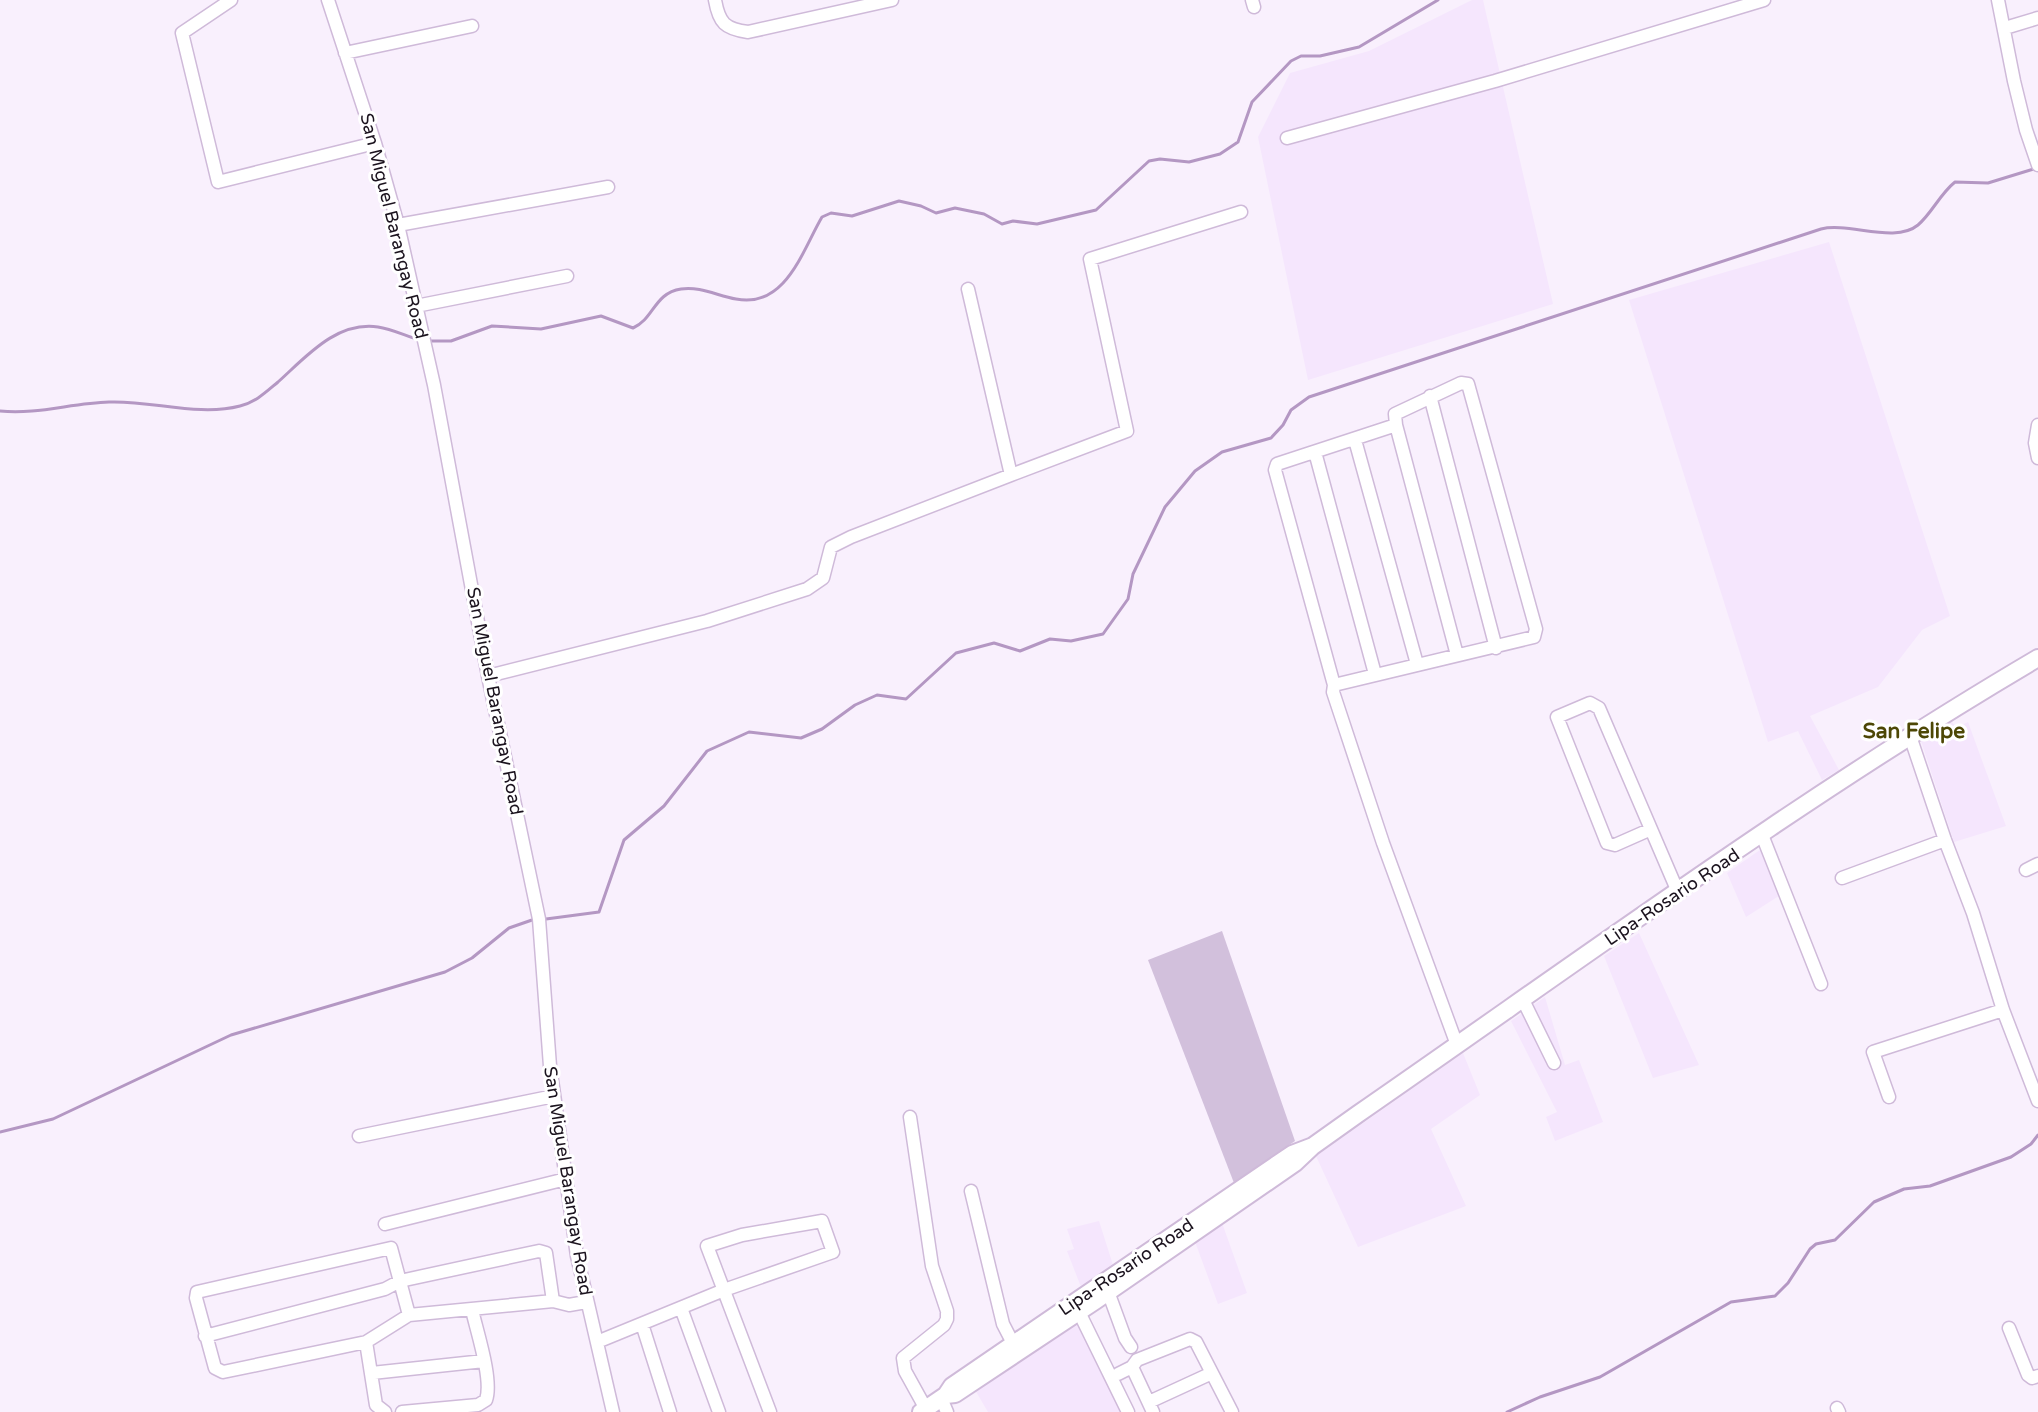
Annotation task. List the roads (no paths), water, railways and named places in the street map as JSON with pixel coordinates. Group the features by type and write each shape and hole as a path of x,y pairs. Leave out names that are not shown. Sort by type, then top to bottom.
{"main road":[{"name":"Lipa-Rosario Road","path":"924,1410 944,1402 952,1386 1015,1348 1295,1163 1313,1146 1762,835 1910,736 2038,658"}],"street":[{"path":"231,0 182,33 218,182 375,143"},
{"name":"San Miguel Barangay Road","path":"328,0 375,143 398,225 443,429 488,676 539,919 554,1096 566,1179 585,1297 613,1412"},
{"path":"715,0 722,22 731,30 748,32 892,0"},
{"path":"1287,138 1495,81 1764,0"},
{"path":"1998,0 2014,81 2026,130 2037,162"},
{"path":"2005,28 2038,18"},
{"path":"345,53 472,26"},
{"path":"398,225 608,187"},
{"path":"488,676 707,621 807,589 823,578 831,547 851,537 1127,431 1090,259 1241,212"},
{"path":"416,306 567,276"},
{"path":"968,289 1011,475"},
{"path":"1334,685 1417,664 1496,648 1534,637 1536,629 1471,390 1468,384 1461,383 1395,414 1457,655"},
{"path":"1430,396 1496,648"},
{"path":"1396,425 1277,464 1275,470 1334,685 1333,692 1383,843 1457,1045"},
{"path":"2038,425 2035,443 2038,458"},
{"path":"1355,440 1417,664"},
{"path":"1315,452 1375,674"},
{"path":"1649,830 1615,845 1607,843 1557,717 1590,703 1599,708 1649,830 1678,892"},
{"path":"1910,736 1945,840 1973,913 2003,1010 2038,1101"},
{"path":"1762,835 1821,984"},
{"path":"1842,878 1945,840"},
{"path":"2026,870 2038,864"},
{"path":"1523,1000 1554,1063"},
{"path":"1889,1097 1873,1059 1873,1052 1878,1048 2003,1010"},
{"path":"359,1136 554,1096"},
{"path":"909,1117 932,1266 947,1311 944,1325 903,1358 905,1371 924,1410"},
{"path":"385,1224 566,1179"},
{"path":"971,1191 1003,1323 1015,1348"},
{"path":"597,1342 724,1290 833,1252 822,1221 742,1235 707,1246 724,1290 770,1412"},
{"path":"409,1315 391,1248 386,1247 197,1292 196,1298 215,1368 223,1372 366,1342 409,1315 556,1301 568,1295 585,1297"},
{"path":"206,1336 386,1289 400,1281 539,1251 546,1252 556,1301"},
{"path":"1106,1286 1127,1328 1134,1363 1151,1407 1212,1373"},
{"path":"1077,1307 1128,1412"},
{"path":"681,1308 719,1412"},
{"path":"402,1412 478,1405 486,1400 488,1394 483,1361 472,1310"},
{"path":"642,1324 670,1412"},
{"path":"2009,1328 2028,1375 2032,1378 2038,1376"},
{"path":"1118,1374 1134,1363 1190,1339 1196,1342 1231,1412"},
{"path":"366,1342 376,1405 385,1412"},
{"path":"372,1373 483,1361"}],"waterway":[{"path":"430,341 451,341 492,326 541,329 601,316 633,328 646,319 665,296 672,291 688,288 736,299 753,300 768,295 791,274 822,217 831,213 852,216 899,201 921,206 936,213 955,208 984,214 1002,224 1013,221 1037,224 1096,210 1149,161 1160,159 1189,162 1220,154 1238,142 1252,102 1291,61 1301,56 1320,56 1359,47 1438,0"},
{"path":"546,919 599,912 624,840 664,806 707,751 749,732 801,738 822,729 855,705 877,695 906,699 956,653 994,643 1020,651 1050,639 1071,641 1103,634 1128,599 1133,574 1165,507 1195,471 1222,452 1271,438 1283,425 1291,410 1309,397 1821,229 1845,228 1885,233 1908,230 1923,220 1955,182 1988,183 2037,168"},
{"path":"0,411 41,410 109,402 191,409 224,409 240,406 256,399 311,352 335,335 363,327 378,327 417,339"},
{"path":"0,1132 53,1119 231,1035 445,972 472,958 509,928 532,920"},
{"path":"1507,1412 1540,1397 1600,1377 1731,1302 1775,1296 1788,1283 1810,1249 1816,1244 1835,1240 1874,1202 1904,1189 1930,1186 2011,1157 2031,1144 2038,1135"}],"district":[{"name":"San Felipe","path":"1914,731"}]}
